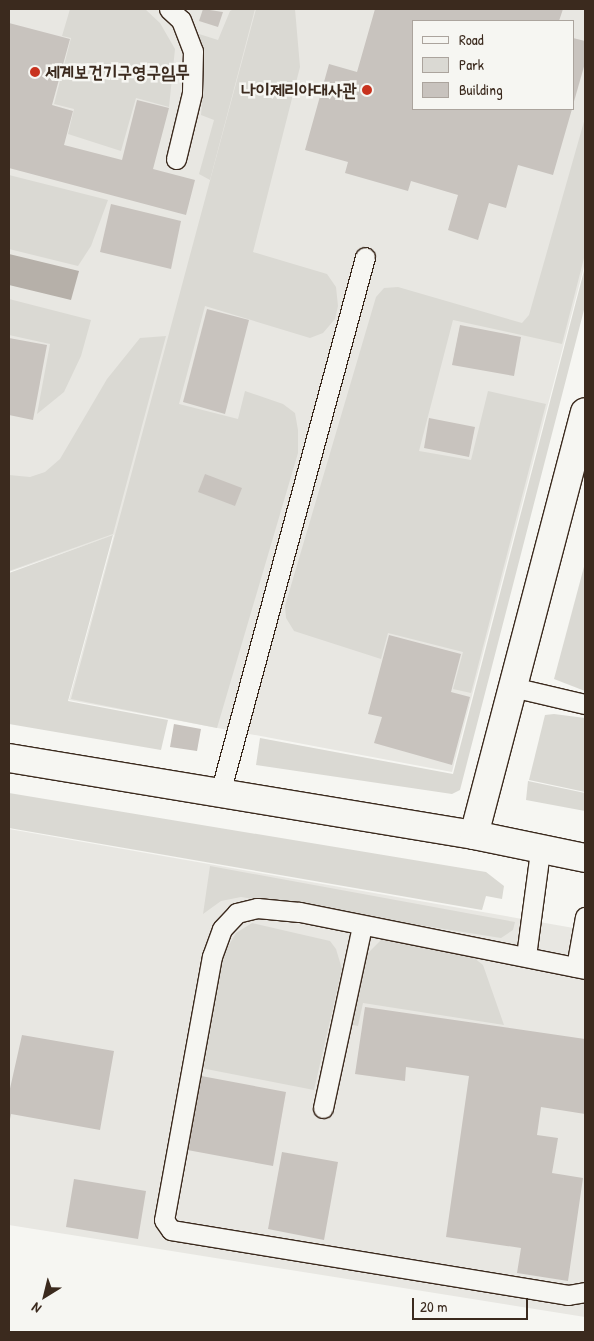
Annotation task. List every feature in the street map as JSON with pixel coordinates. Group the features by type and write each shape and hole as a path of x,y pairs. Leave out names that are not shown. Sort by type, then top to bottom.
{"street":[{"path":"474,835 585,412"},
{"path":"9,758 474,835 540,851 585,858"}],"lane":[{"path":"169,9 181,20 194,51 192,93 176,159"},
{"path":"220,792 365,257"},
{"path":"512,687 585,704"},
{"path":"526,956 540,851"},
{"path":"585,917 581,968 299,912 257,908 237,912 222,928 212,956 164,1220 171,1230 568,1295 585,1292"},
{"path":"323,1108 362,926"}],"shaded area":[{"path":"9,9 585,9 585,263 452,772 69,700 114,535 9,572"},
{"path":"9,254 79,271 71,300 9,285"},
{"path":"9,829 585,930 585,1317 9,1225"}],"green space":[{"path":"70,9 145,9 160,23 175,49 169,107 136,98 121,151 68,134 74,109 54,104 71,38 62,36"},
{"path":"234,9 255,9 210,180 199,174 214,120 201,115 204,79 199,34 218,40 230,11"},
{"path":"256,9 295,9 300,67 253,252 327,274 336,287 338,306 335,319 323,333 310,338 205,306 179,404 238,419 245,391 283,404 295,413 298,430 298,453 217,728 71,699"},
{"path":"585,118 585,254 562,344 453,320 419,451 471,460 488,391 546,404 471,693 453,689 463,652 388,633 381,659 294,631 286,618 285,606 376,297 384,288 398,287 522,323 529,315"},
{"path":"9,175 108,200 91,246 78,266 9,249"},
{"path":"585,267 585,306 460,790 452,794 256,765 260,738 453,774"},
{"path":"9,299 91,320 81,356 64,392 37,414 50,344 9,335"},
{"path":"166,336 113,534 9,571 9,475 30,477 45,472 60,459 107,379 140,338"},
{"path":"113,535 68,701 168,720 161,750 9,724 9,573"},
{"path":"585,563 585,691 554,679"},
{"path":"554,714 585,718 585,792 529,780 545,715"},
{"path":"528,781 585,793 585,811 526,800"},
{"path":"9,793 486,872 504,886 502,899 486,896 482,910 9,828"},
{"path":"210,866 515,922 513,930 501,938 241,897 221,901 203,914"},
{"path":"252,923 330,941 336,949 342,969 314,1090 201,1068 223,955 236,933"},
{"path":"395,938 469,954 483,965 504,1025 363,1003 358,1026 348,1024 367,954 381,940"}],"building":[{"path":"203,9 223,12 218,27 199,21"},
{"name":"나이제리아대사관","path":"375,9 563,9 559,20 412,20 412,110 572,110 553,175 518,165 506,208 489,203 478,240 448,230 458,195 411,181 408,191 345,173 348,162 305,150 329,64 357,72"},
{"path":"9,23 70,39 52,105 73,111 64,145 122,160 137,100 169,108 153,169 195,180 186,215 9,168"},
{"path":"574,38 585,41 585,63 574,102"},
{"path":"111,204 181,221 171,269 100,252"},
{"path":"207,309 249,320 225,414 183,402"},
{"path":"460,325 521,337 514,376 452,365"},
{"path":"9,338 47,345 33,420 9,415"},
{"path":"429,418 475,427 469,457 424,448"},
{"path":"205,474 242,488 235,506 198,492"},
{"path":"389,635 461,654 451,692 470,697 452,765 374,743 382,717 368,714"},
{"path":"174,724 201,729 197,751 170,747"},
{"path":"365,1007 585,1039 585,1114 541,1107 537,1135 558,1138 552,1173 583,1178 568,1281 517,1273 521,1248 446,1237 469,1076 406,1067 405,1081 355,1074"},
{"path":"22,1035 114,1051 100,1130 11,1114 9,1124 9,1093"},
{"path":"196,1075 286,1092 273,1166 182,1149"},
{"path":"282,1152 338,1162 324,1240 268,1229"},
{"path":"74,1179 146,1191 138,1239 66,1227"}],"place":[{"name":"세계보건기구영구임무","path":"35,72"},
{"name":"나이제리아대사관","path":"367,90"}]}
